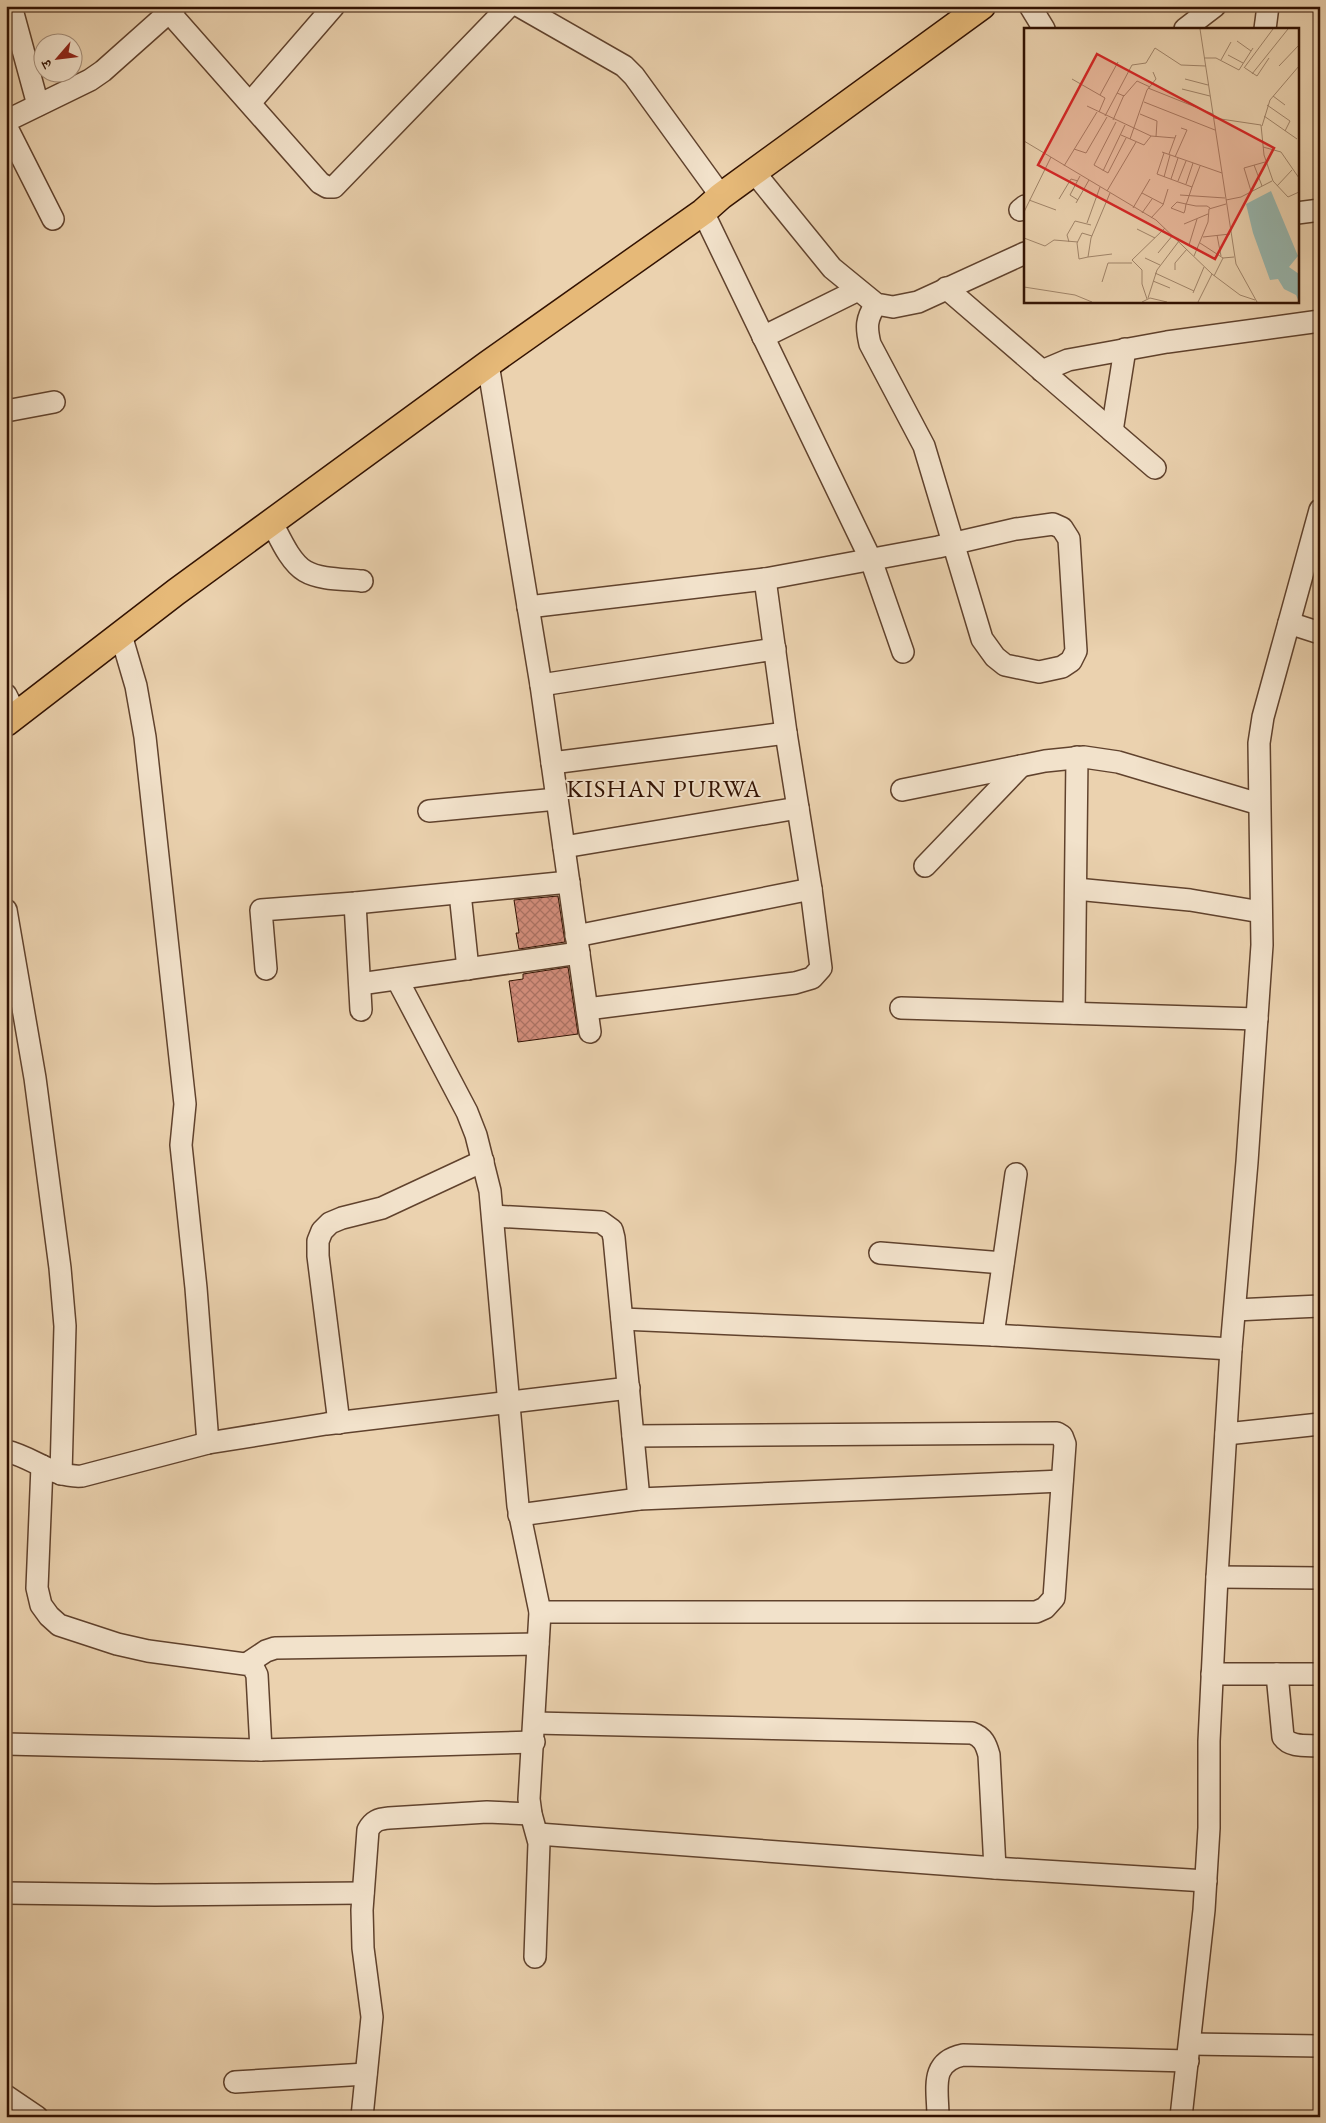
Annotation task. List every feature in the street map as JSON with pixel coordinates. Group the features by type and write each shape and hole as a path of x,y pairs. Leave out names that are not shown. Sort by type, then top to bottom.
{"main road":[{"path":"10,711 121,635 488,364 712,204 982,6"}],"street":[{"path":"11,6 38,105"},
{"path":"250,103 334,6"},
{"path":"6,121 90,80 103,71 172,9 250,103 320,182 334,187 509,6"},
{"path":"518,6 624,66 634,76 712,204 763,337 871,560 903,652"},
{"path":"1030,6 1043,28"},
{"path":"1186,28 1215,6"},
{"path":"1266,28 1268,6"},
{"path":"6,126 53,219"},
{"path":"754,172 832,268 876,304 893,307 918,302 1024,253"},
{"path":"946,288 1155,468"},
{"path":"763,337 858,290"},
{"path":"528,607 765,579 871,560 954,544 1016,530 1053,524 1062,528 1069,539 1076,651 1071,661 1062,667 1039,672 1005,665 995,657 982,639 954,544 924,446 870,344 866,325 868,316 876,304"},
{"path":"1042,371 1068,360 1125,349 1320,321"},
{"path":"1112,431 1125,349"},
{"path":"488,364 558,799 590,1032"},
{"path":"6,411 54,402"},
{"path":"1181,2117 1198,1985 1206,1881 1209,1828 1209,1741 1217,1577 1231,1349 1262,945 1259,743 1263,718 1319,514"},
{"path":"272,523 295,562 305,571 318,576 362,581"},
{"path":"587,1009 785,984 812,978 820,968 811,889 786,733 765,579"},
{"path":"1289,624 1320,633"},
{"path":"121,635 136,686 145,737 185,1104 181,1146 196,1288 208,1443"},
{"path":"540,685 775,649"},
{"path":"552,763 786,733"},
{"path":"1074,1013 1078,757"},
{"path":"902,790 1021,766 1084,757 1118,762 1259,804"},
{"path":"925,866 1021,766"},
{"path":"429,811 558,799"},
{"path":"564,847 798,808"},
{"path":"266,969 261,910 355,903 569,882"},
{"path":"360,984 468,969 811,889"},
{"path":"1076,889 1190,900 1261,912"},
{"path":"460,893 468,969"},
{"path":"355,903 361,1010"},
{"path":"6,910 34,1078 65,1326 52,1470 36,1588 41,1605 59,1625 117,1644 148,1651 252,1665 257,1675 260,1750"},
{"path":"397,979 467,1112 483,1161 493,1216 519,1515 540,1612 530,1799 531,1814 539,1843 535,1958"},
{"path":"902,1008 1257,1019"},
{"path":"339,1423 318,1256 318,1241 322,1231 330,1223 382,1208 483,1161"},
{"path":"993,1335 1016,1174"},
{"path":"493,1216 601,1222 608,1225 612,1230 639,1499"},
{"path":"880,1253 1003,1263"},
{"path":"1235,1310 1320,1306"},
{"path":"622,1319 993,1335 1231,1349"},
{"path":"6,1451 69,1477 82,1476 208,1443 339,1423 629,1388"},
{"path":"1226,1434 1320,1424"},
{"path":"540,1612 1036,1612 1045,1608 1054,1598 1065,1444 1062,1436 1057,1433 632,1436"},
{"path":"519,1515 639,1499 1062,1481"},
{"path":"1217,1577 1320,1578"},
{"path":"248,1663 266,1651 275,1648 538,1644"},
{"path":"1212,1674 1320,1674"},
{"path":"1277,1674 1282,1737 1286,1742 1292,1744 1320,1746"},
{"path":"6,1744 260,1750 534,1733 972,1733 980,1736 986,1744 990,1755 995,1868"},
{"path":"362,2117 372,2017 363,1948 363,1893 368,1830 371,1824 379,1819 487,1812 531,1814"},
{"path":"538,1834 995,1868 1206,1881"},
{"path":"6,1893 165,1895 363,1893"},
{"path":"938,2117 938,2072 944,2063 952,2057 963,2055 1189,2053 1320,2046"},
{"path":"235,2082 366,2074"},
{"path":"6,2096 37,2117"}],"building":[{"path":"558,896 565,942 519,949 516,933 519,933 514,900"},
{"path":"568,967 578,1034 518,1042 509,981 523,979 523,974"}],"district":[{"name":"KISHAN PURWA","path":"664,788"}]}
